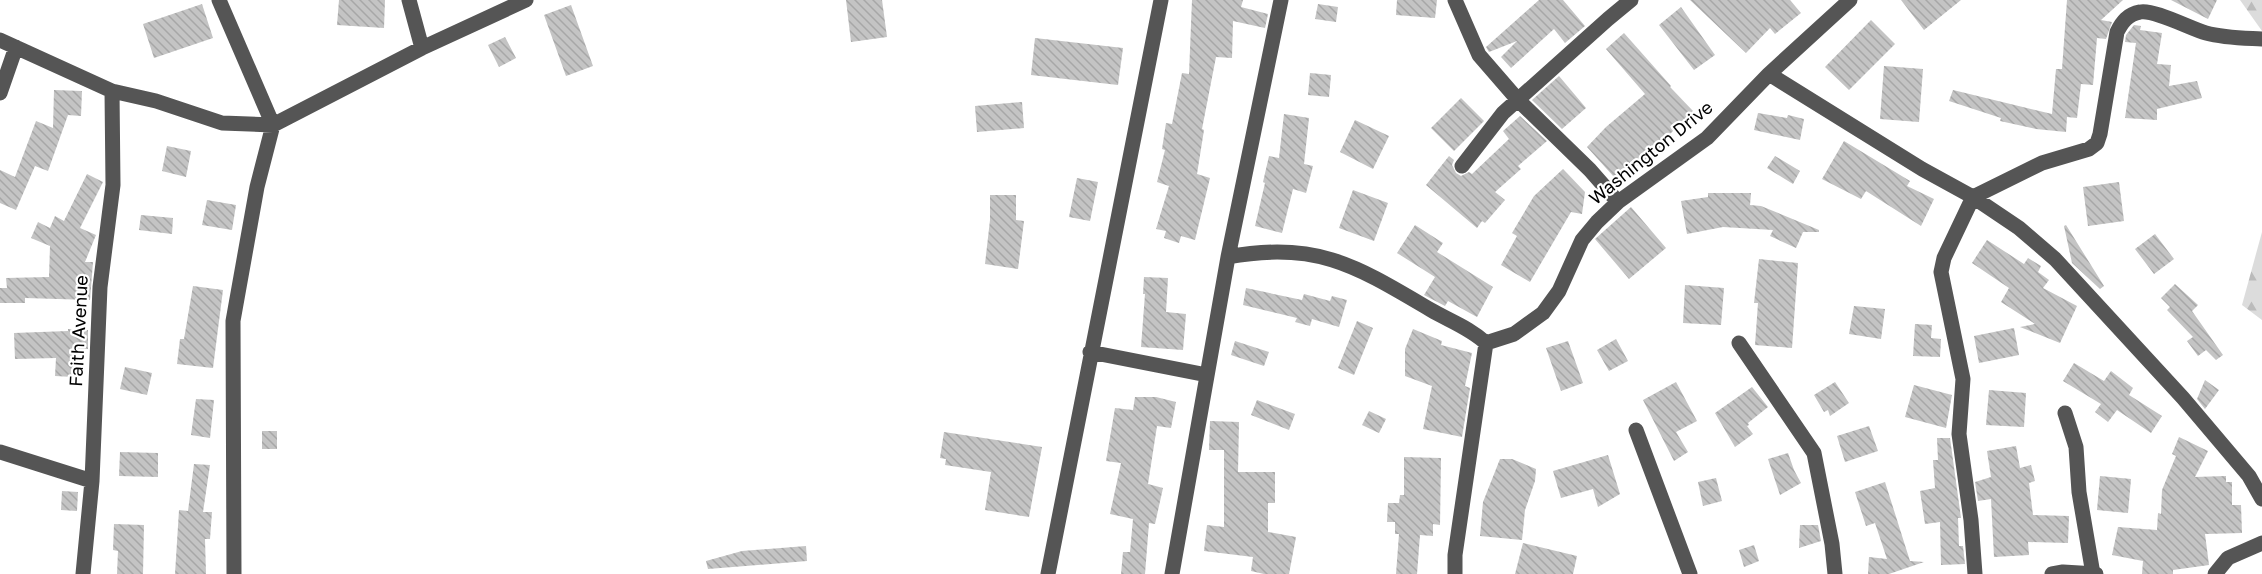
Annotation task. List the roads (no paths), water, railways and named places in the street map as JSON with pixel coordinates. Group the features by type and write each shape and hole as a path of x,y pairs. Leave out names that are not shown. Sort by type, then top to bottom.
{"street":[{"path":"219,0 273,125 257,187 233,321 234,574"},
{"path":"409,0 422,48"},
{"path":"0,40 112,91 156,101 222,123 273,125 422,48 526,0"},
{"path":"1048,574 1161,0"},
{"path":"1172,574 1228,257 1281,0"},
{"path":"1455,0 1479,55 1518,100 1590,170 1618,202"},
{"path":"1462,166 1503,112 1631,0"},
{"name":"Washington Drive","path":"1486,343 1514,334 1543,313 1559,291 1581,240 1618,202 1707,138 1769,74 1850,0"},
{"path":"1975,574 1971,520 1959,434 1963,379 1941,272 1944,258 1974,197 2042,163 2089,149 2097,143 2116,32 2122,21 2137,12 2153,14 2206,33 2262,39"},
{"path":"0,93 16,47"},
{"path":"1769,74 1922,169 1974,197 2019,228 2055,259 2183,398 2248,476 2262,499"},
{"name":"Faith Avenue","path":"83,574 92,481 99,287 113,184 112,91"},
{"path":"1228,257 1258,251 1294,252 1354,266 1474,332 1486,343 1455,555 1455,574"},
{"path":"1739,343 1814,453 1833,544 1835,574"},
{"path":"1090,352 1207,375"},
{"path":"2052,574 2094,574 2079,492 2076,447 2066,413"},
{"path":"1636,430 1690,574"},
{"path":"0,452 92,481"},
{"path":"2215,574 2228,558 2262,543"}]}
